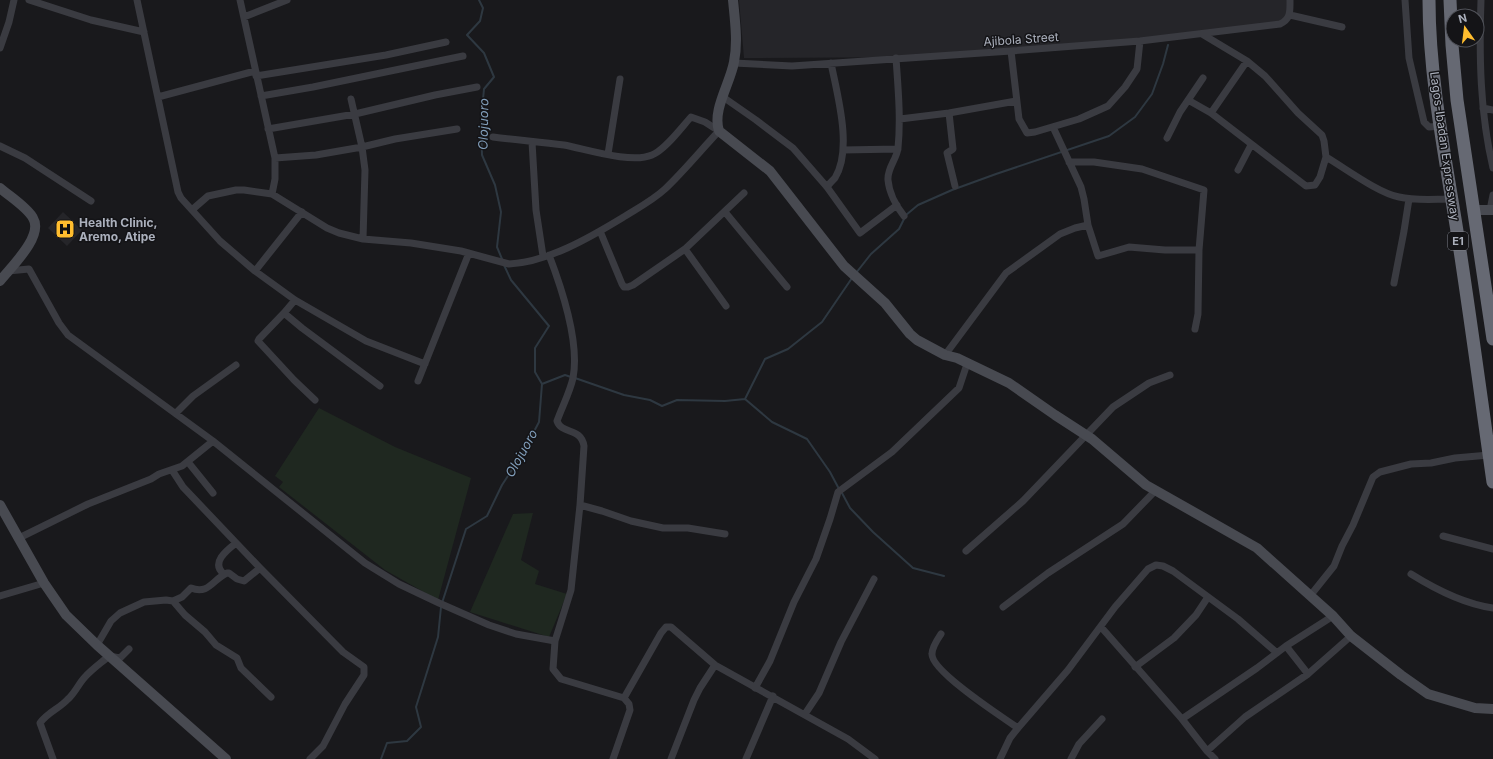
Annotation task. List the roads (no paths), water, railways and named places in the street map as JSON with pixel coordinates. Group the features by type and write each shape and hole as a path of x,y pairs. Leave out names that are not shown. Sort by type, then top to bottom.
{"highway":[{"name":"Lagos-Ibadan Expressway","path":"1429,0 1432,57 1441,126 1493,482"},
{"name":"Lagos-Ibadan Expressway","path":"1450,0 1452,45 1458,100 1493,339"}],"street":[{"path":"0,48 10,22 14,0"},
{"path":"29,0 92,20 144,32"},
{"path":"137,0 178,192 181,198 193,209 220,241 256,271 295,300 366,341 425,364"},
{"path":"240,0 275,158 276,179 272,194"},
{"path":"244,17 287,0"},
{"path":"719,131 716,124 716,118 734,63 736,41 733,0"},
{"path":"1290,0 1290,15 1342,27"},
{"path":"1405,0 1408,58 1424,122 1428,127 1441,126"},
{"path":"1481,0 1480,30 1483,108 1493,168"},
{"name":"Ajibola Street","path":"734,63 792,66 1140,41 1280,24 1285,22 1290,15"},
{"path":"1188,100 1211,113 1306,186 1315,185 1320,177 1326,157 1322,135 1298,113 1262,73 1246,61 1202,34"},
{"path":"1011,51 1019,119 1028,132 1079,120 1108,106 1133,77 1138,61 1140,41"},
{"path":"158,97 256,74 386,55 446,42"},
{"path":"261,96 320,86 463,56"},
{"path":"896,58 900,119 898,149 888,175 889,188 904,216"},
{"path":"1211,113 1246,61"},
{"path":"827,187 838,171 843,150 841,117 831,63"},
{"path":"1167,138 1180,112 1203,78"},
{"path":"608,154 620,80"},
{"path":"268,129 355,114 477,87"},
{"path":"723,97 788,143 827,187 860,233 897,205"},
{"path":"351,99 362,147 365,182 363,239"},
{"path":"900,119 949,113 1016,101"},
{"path":"1483,108 1493,110"},
{"path":"949,113 953,149 947,153 955,186"},
{"path":"493,137 564,146 625,157 650,156 658,152 691,117 705,122 719,131 770,171 835,255 854,276 885,303 910,334 917,340 945,355 956,358 1009,383 1055,415 1087,434 1136,478 1257,548 1333,616 1351,636 1428,694 1476,708 1493,709"},
{"path":"1053,127 1082,193 1088,225 1098,256 1129,248 1199,250"},
{"path":"275,158 316,155 362,147 395,139 457,129"},
{"path":"193,209 208,196 236,190 272,194 327,228 338,233 363,239 411,243 469,253 509,264 546,256 578,243 645,204 664,190 719,131"},
{"path":"532,142 536,210 546,256 561,289 573,337 575,357 573,379 557,421 559,426 580,436 583,439 584,446 580,505 571,590 555,641 553,669 561,679 624,698 629,704 630,710 612,759"},
{"path":"1238,170 1251,145"},
{"path":"0,146 24,158 91,201"},
{"path":"843,150 898,149"},
{"path":"1326,157 1386,192 1398,197 1409,199 1451,199"},
{"path":"1069,162 1094,162 1142,169 1204,190 1199,250 1198,314 1195,329"},
{"path":"0,188 29,213 33,218 36,231 33,238 0,281"},
{"path":"600,231 624,287 628,288 685,249 744,193"},
{"path":"1473,210 1492,210 1493,194"},
{"path":"1394,283 1409,199"},
{"path":"256,271 302,212"},
{"path":"725,212 787,287"},
{"path":"945,355 1006,273 1060,234 1088,225"},
{"path":"685,249 726,306"},
{"path":"418,381 469,253"},
{"path":"8,271 29,269 59,323 68,335 213,441 366,563 399,584 451,608 516,634 555,641"},
{"path":"295,300 258,339 258,341 294,380 315,400"},
{"path":"284,313 380,386"},
{"path":"755,688 770,661 794,602 816,559 840,490 848,486 892,452 959,388 967,364"},
{"path":"176,413 193,396 236,365"},
{"path":"966,551 1023,501 1113,407 1149,384 1170,375"},
{"path":"19,538 88,504 182,466 213,441"},
{"path":"1310,596 1334,566 1373,476 1380,472 1411,464 1431,463 1455,458 1489,456"},
{"path":"188,462 213,493"},
{"path":"172,470 183,487 260,568 343,652 364,667 364,675 345,704 323,746 310,759"},
{"path":"1003,607 1048,573 1123,524 1156,490"},
{"path":"0,505 44,583 66,615 97,646 226,759"},
{"path":"580,505 631,521 663,528 688,528 726,534"},
{"path":"1443,536 1493,549"},
{"path":"224,574 221,572 219,562 224,552 236,543"},
{"path":"1000,759 1010,738 1056,685 1114,607 1148,569 1156,565 1163,566 1173,571 1238,618 1277,653"},
{"path":"97,646 111,621 120,613 144,602 166,600 173,601 182,597 191,588 197,590 207,588 224,574 229,573 237,579 244,581 260,568"},
{"path":"1411,574 1433,588 1482,606 1493,608"},
{"path":"806,714 819,693 841,642 874,579"},
{"path":"0,596 44,583"},
{"path":"1135,667 1174,638 1196,615 1208,597"},
{"path":"173,601 185,615 205,632 216,645 237,658 241,668 271,697"},
{"path":"1182,719 1257,668 1286,646 1333,616"},
{"path":"1101,626 1215,759"},
{"path":"624,698 661,633 666,627 671,627 715,665 755,688 806,714 848,739 875,759"},
{"path":"941,634 935,642 932,654 933,660 954,681 982,704 1018,728"},
{"path":"1207,751 1245,717 1308,674 1351,636"},
{"path":"1286,646 1308,674"},
{"path":"109,656 120,658 129,649"},
{"path":"53,759 40,723 50,712 64,704 85,677 109,656"},
{"path":"672,759 694,700 715,665"},
{"path":"746,759 772,696"},
{"path":"1070,759 1079,744 1102,719"}],"waterway":[{"name":"Olojuoro","path":"479,0 483,8 480,21 467,35 484,53 494,77 484,89 481,120 482,155 495,185 501,212 497,247 502,259"},
{"path":"856,273 871,254 899,229 906,215 918,205 952,190 996,174 1109,136 1135,117 1152,94 1168,45"},
{"name":"Olojuoro","path":"442,603 466,529 487,516 502,485 521,456 539,422 542,384 535,372 535,348 549,326 511,280 504,265"},
{"path":"575,378 624,395 650,400 662,406 677,400 725,401 745,399 765,359 788,349 822,322 852,278"},
{"path":"542,384 565,375 571,377"},
{"path":"745,399 772,422 807,439 830,472 839,489"},
{"path":"842,493 850,508 873,532 913,568 944,576"},
{"name":"Olojuoro","path":"381,759 387,743 407,741 421,727 416,707 438,637 441,607"}],"place":[{"name":"Health Clinic, Aremo, Atipe","path":"65,229"}]}
